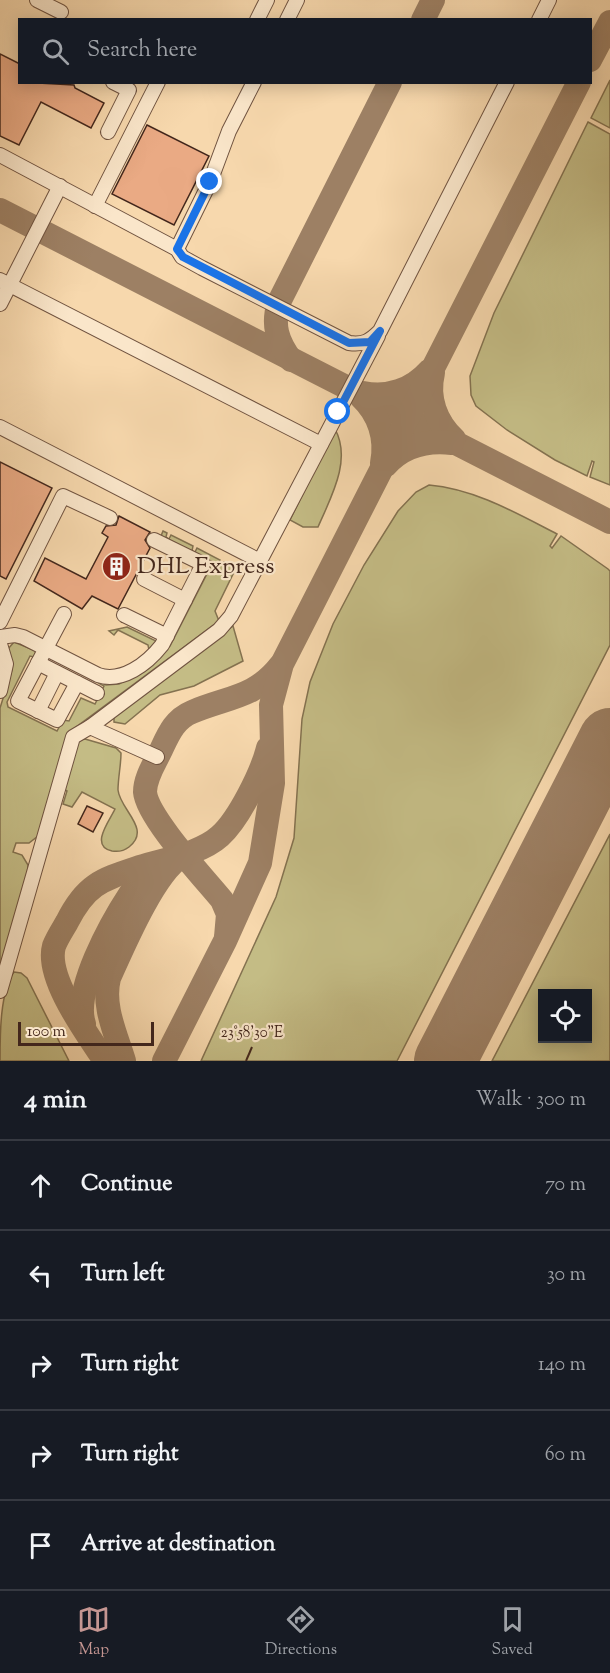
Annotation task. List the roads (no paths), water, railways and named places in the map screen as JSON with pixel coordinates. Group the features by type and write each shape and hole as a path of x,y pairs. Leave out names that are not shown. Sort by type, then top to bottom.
{"street":[{"path":"37,0 61,10"},
{"path":"257,18 267,0"},
{"path":"288,18 297,0"},
{"path":"540,18 549,0"},
{"path":"108,132 129,90 117,84"},
{"path":"95,206 157,84"},
{"path":"177,249 210,182 229,131 253,84"},
{"path":"0,991 73,736 90,727 224,624 231,616 506,84"},
{"path":"0,155 177,249 183,257 202,268 349,343 370,342 380,331"},
{"path":"0,304 5,282 60,186"},
{"path":"5,282 321,444"},
{"path":"0,428 260,561"},
{"path":"0,622 63,496 110,518"},
{"path":"0,637 15,635 98,675 113,679 153,657 167,636 203,564 154,540"},
{"path":"144,579 185,600"},
{"path":"64,614 18,701 57,720 76,683"},
{"path":"124,615 167,636"},
{"path":"0,644 6,664 0,691"},
{"path":"38,663 97,693"},
{"path":"38,711 57,673"},
{"path":"90,727 158,757"}],"place":[{"name":"DHL Express","path":"116,567"}]}
